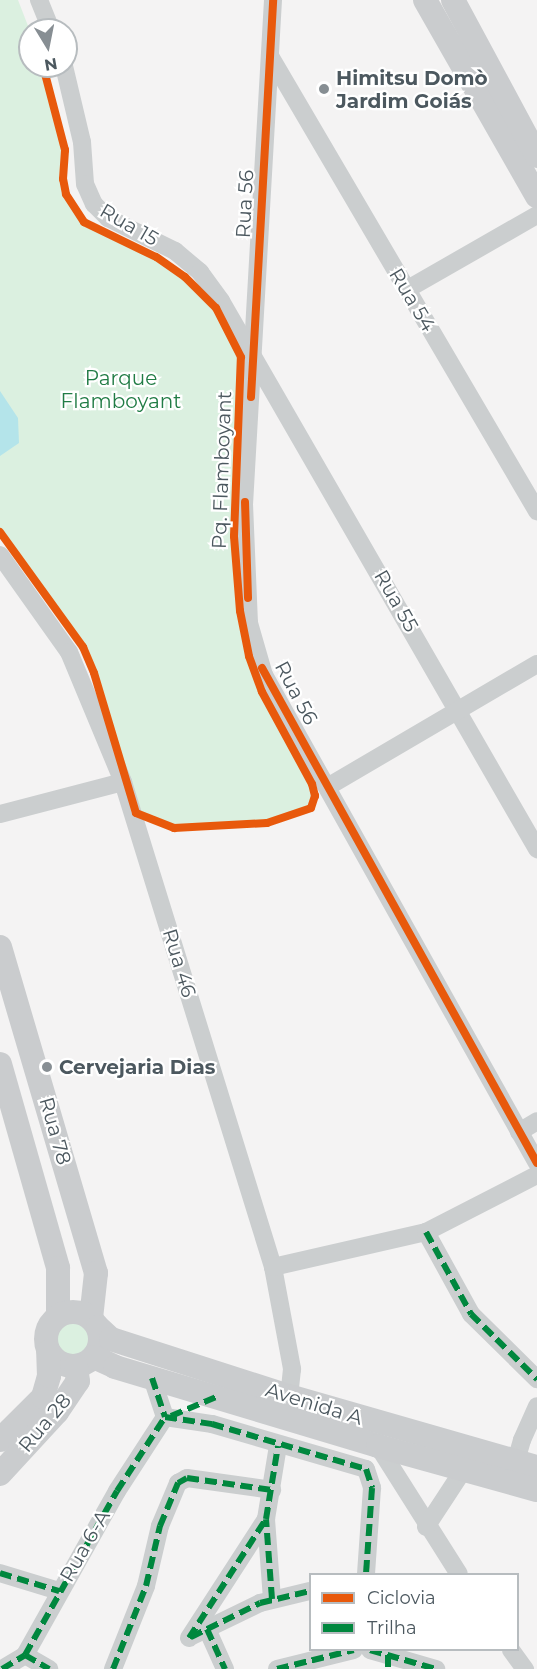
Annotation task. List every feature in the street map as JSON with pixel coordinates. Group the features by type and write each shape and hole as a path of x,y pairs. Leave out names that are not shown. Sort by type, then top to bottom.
{"main road":[{"path":"425,0 537,196"},
{"path":"453,0 537,156"},
{"name":"Rua 78","path":"0,947 96,1273 95,1322"},
{"name":"Rua 78","path":"0,1064 58,1268 58,1316"},
{"path":"75,1311 95,1322 101,1342 85,1361 60,1363 48,1352 46,1335 58,1316 75,1311"},
{"name":"Avenida A","path":"95,1322 111,1339 528,1475"},
{"name":"Rua 28","path":"0,1440 43,1397 49,1376 48,1352"},
{"name":"Avenida A","path":"85,1361 152,1378 378,1446 464,1469 528,1475"},
{"name":"Rua 28","path":"0,1474 57,1412 78,1381 85,1361"}],"street":[{"path":"39,0 46,18"},
{"name":"Rua 56","path":"273,0 244,504 249,623 264,675 329,786 537,1164"},
{"name":"Rua 54","path":"270,56 537,512"},
{"name":"Rua 15","path":"67,78 82,142 85,184 93,204 108,218 175,251 200,272 254,353"},
{"path":"268,87 276,83 288,87"},
{"path":"406,290 537,215"},
{"name":"Rua 55","path":"254,353 537,849"},
{"name":"Rua 46","path":"0,555 69,652 123,782 273,1267 292,1369 289,1396"},
{"path":"329,786 537,664"},
{"path":"0,814 123,782"},
{"path":"519,1131 537,1121"},
{"path":"273,1267 426,1232 537,1175"},
{"path":"426,1232 471,1314 537,1379"},
{"path":"152,1378 165,1417"},
{"path":"165,1417 216,1397"},
{"path":"528,1475 537,1406"},
{"path":"165,1417 212,1424 278,1446 366,1469 372,1488 366,1573"},
{"name":"Rua 6-A","path":"25,1655 59,1591 165,1417"},
{"path":"272,1599 266,1520 278,1446"},
{"path":"378,1446 395,1468 426,1527 458,1573"},
{"path":"426,1527 464,1469"},
{"path":"113,1669 146,1586 160,1527 178,1484 187,1478 272,1490"},
{"path":"266,1520 189,1638 272,1599 309,1591"},
{"path":"0,1573 59,1591"},
{"path":"207,1629 225,1669"},
{"path":"277,1669 318,1663 351,1651"},
{"path":"512,1651 525,1669"},
{"path":"2,1669 25,1655 48,1669"},
{"path":"382,1658 436,1669"}],"green space":[{"name":"Parque Flamboyant","path":"0,0 18,0 25,18 18,18 18,78 48,78 53,90 65,150 63,179 66,194 84,222 127,241 185,277 216,308 241,357 234,536 240,611 249,656 262,692 315,796 311,808 267,823 174,828 136,813 94,673 83,647 0,532"},
{"path":"73,1323 85,1327 89,1339 85,1351 73,1355 61,1351 57,1339 61,1327"}],"water":[{"path":"0,391 18,418 19,443 0,456"}],"marked path":[{"path":"426,1232 471,1314 537,1379"},
{"path":"152,1378 165,1417"},
{"path":"171,1416 216,1397"},
{"path":"165,1417 212,1424 366,1469 372,1488 366,1573"},
{"path":"2,1669 25,1655 117,1491 165,1417"},
{"path":"272,1599 266,1519 278,1446"},
{"path":"113,1669 146,1586 160,1526 178,1483 187,1478 272,1490"},
{"path":"189,1638 266,1519"},
{"path":"0,1573 59,1591"},
{"path":"191,1637 260,1603 309,1591"},
{"path":"207,1629 225,1669"},
{"path":"277,1669 350,1651"},
{"path":"373,1651 436,1669"},
{"path":"25,1655 49,1669"},
{"path":"388,1655 388,1669"}],"cycle path":[{"path":"251,397 273,0"},
{"name":"Pq. Flamboyant","path":"0,532 83,647 94,673 136,813 174,828 267,823 311,808 315,796 312,784 262,692 249,656 240,611 234,536 241,357 216,308 185,277 156,257 84,222 66,194 63,179 65,150 46,78"},
{"path":"245,502 248,598"},
{"path":"262,668 537,1163"}],"place":[{"name":"Himitsu Domò Jardim Goiás","path":"324,89"},
{"name":"Cervejaria Dias","path":"47,1067"}]}
